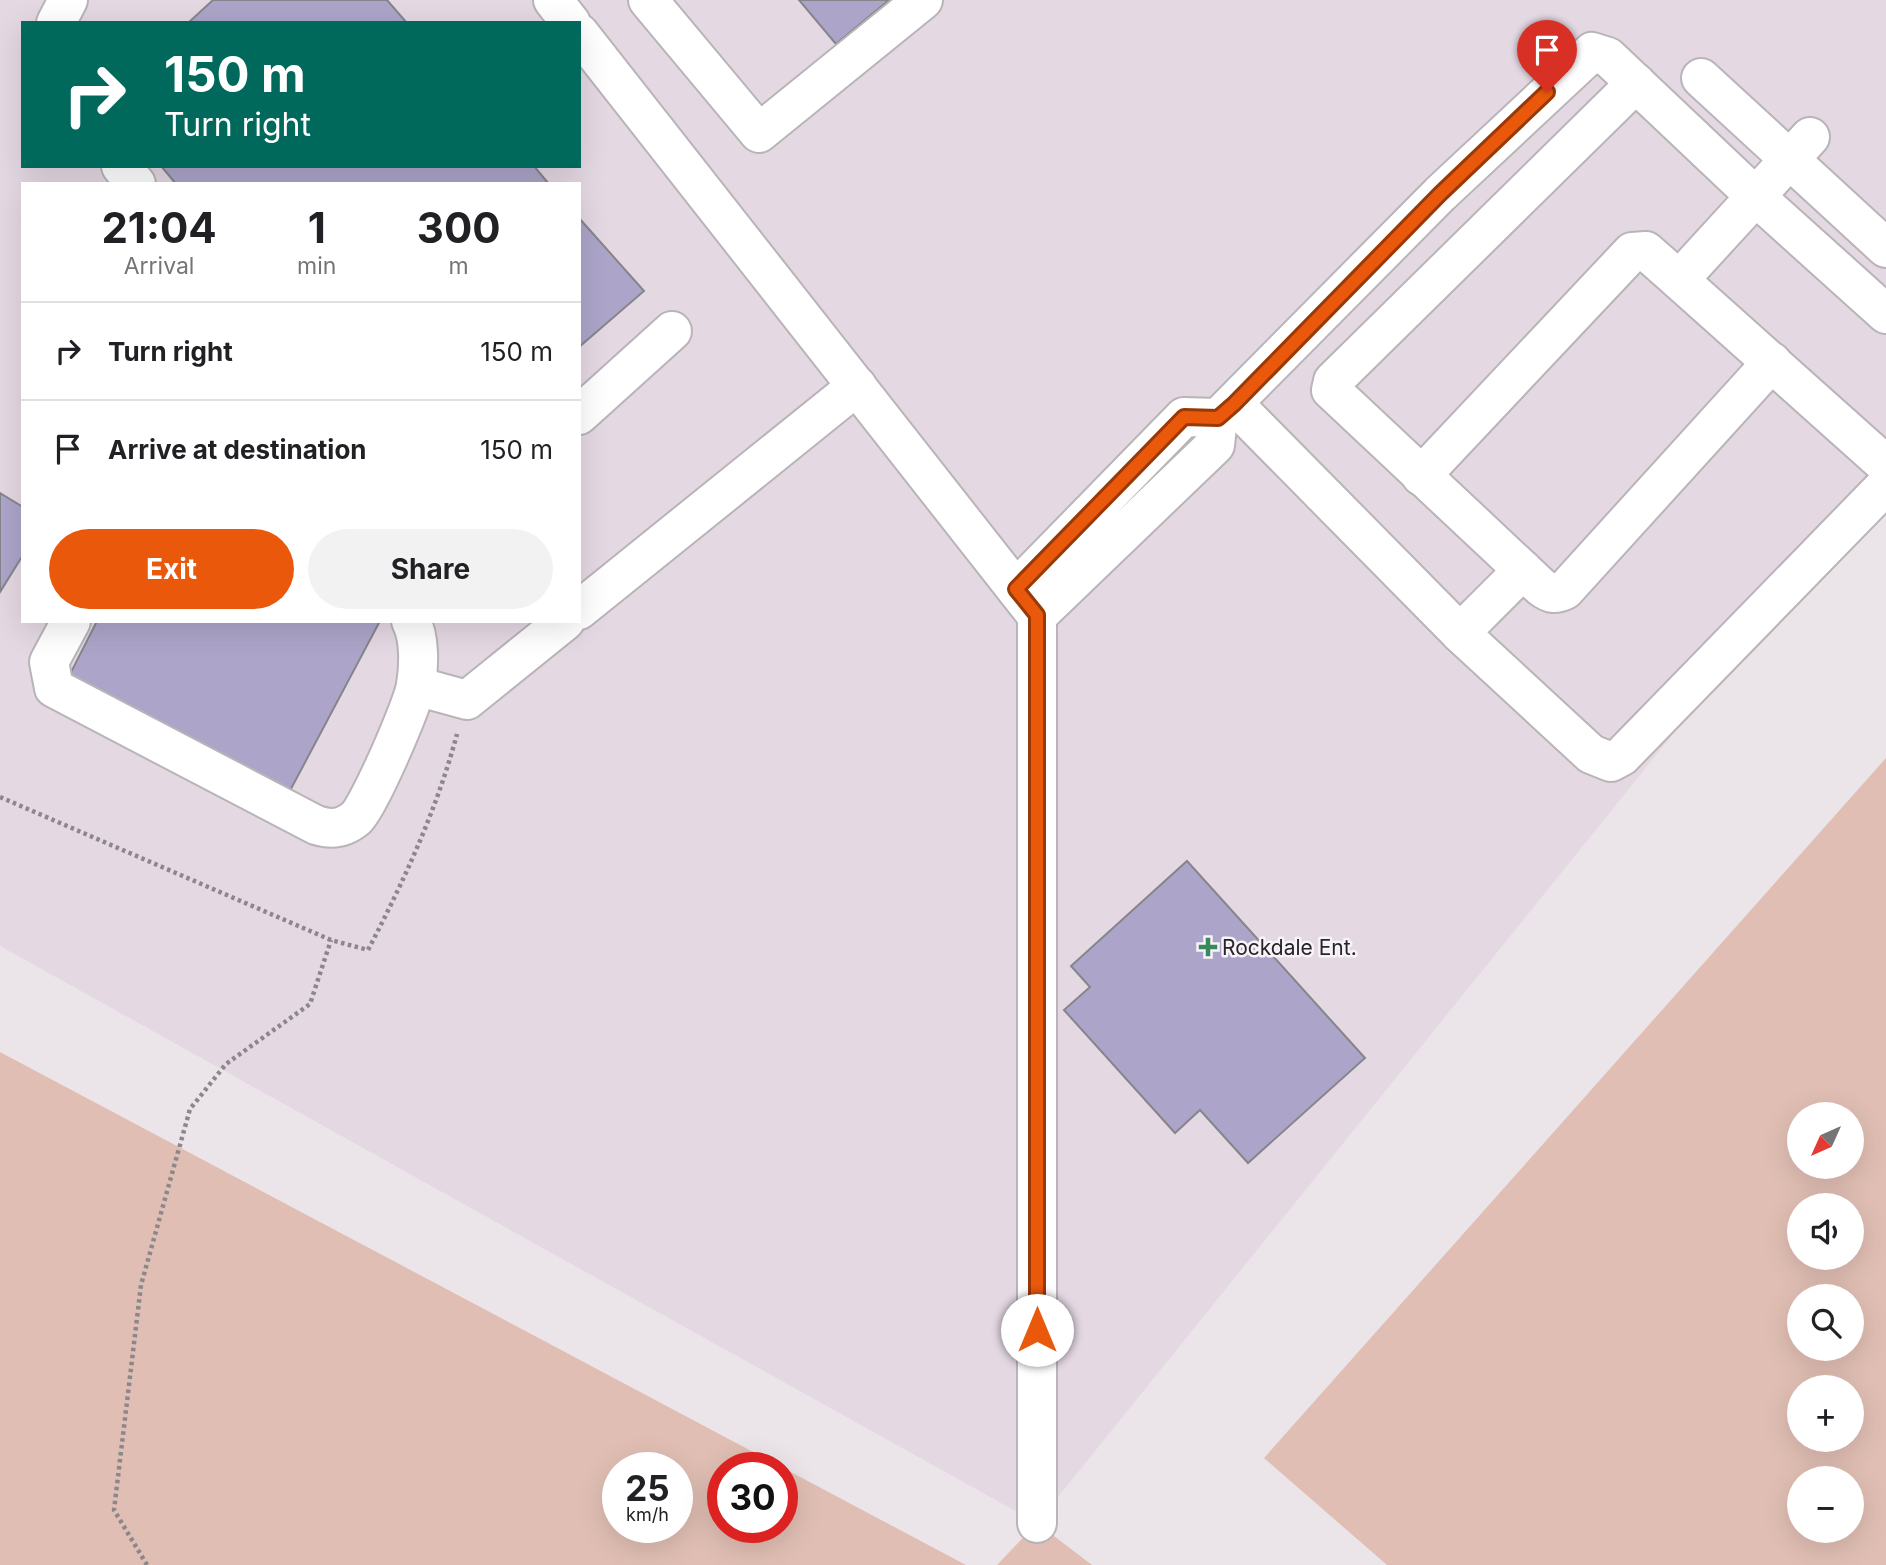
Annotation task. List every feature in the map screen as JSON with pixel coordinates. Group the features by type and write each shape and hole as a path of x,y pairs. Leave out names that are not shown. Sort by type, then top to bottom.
{"street":[{"path":"57,21 68,0"},
{"path":"553,0 569,21"},
{"path":"648,0 759,133 923,0"},
{"path":"581,36 1027,602 1037,1523"},
{"path":"1027,602 1184,417 1226,411 1440,194 1582,58 1592,52 1608,57 1755,196 1886,314"},
{"path":"1701,78 1799,149 1881,244 1843,275"},
{"path":"1636,83 1331,385 1333,393 1549,593 1565,590 1772,362"},
{"path":"1679,280 1799,149"},
{"path":"123,168 134,182"},
{"path":"1440,194 1482,235"},
{"path":"1421,477 1632,253 1646,251 1886,465"},
{"path":"581,413 672,331"},
{"path":"581,608 857,386"},
{"path":"1226,411 1591,754 1611,762 1622,756 1886,485"},
{"path":"1460,633 1523,570"},
{"path":"70,623 49,662 54,688 327,828 335,829 356,817 372,794 416,686 417,633 412,623"},
{"path":"416,686 467,700 563,623"}],"path":[{"path":"0,797 331,940 368,950 396,897 445,779 467,700"},
{"path":"147,1565 114,1510 141,1285 190,1109 226,1064 310,1004 331,940"}],"shaded area":[{"path":"0,0 1886,0 1886,470 1037,1523 0,946"},
{"path":"1886,758 1886,1565 1387,1565 1264,1458"},
{"path":"0,1052 753,1452 707,1452 707,1543 798,1543 798,1476 966,1565 0,1565"},
{"path":"1037,1523 1092,1565 997,1565"}],"building":[{"path":"213,0 387,0 405,21 190,21"},
{"path":"799,0 889,0 836,44"},
{"path":"163,168 536,168 547,182 174,182"},
{"path":"581,220 644,291 581,345"},
{"path":"0,493 21,506 21,558 0,592"},
{"path":"96,623 379,623 284,802 65,684"},
{"path":"1187,861 1365,1058 1248,1163 1200,1110 1175,1133 1064,1010 1090,987 1071,966"}],"place":[{"name":"Rockdale Ent.","path":"1208,947"}],"route":[{"path":"1037,1330 1037,615 1016,589 1061,546 1184,417 1218,418 1234,404 1440,194 1547,92"}]}
